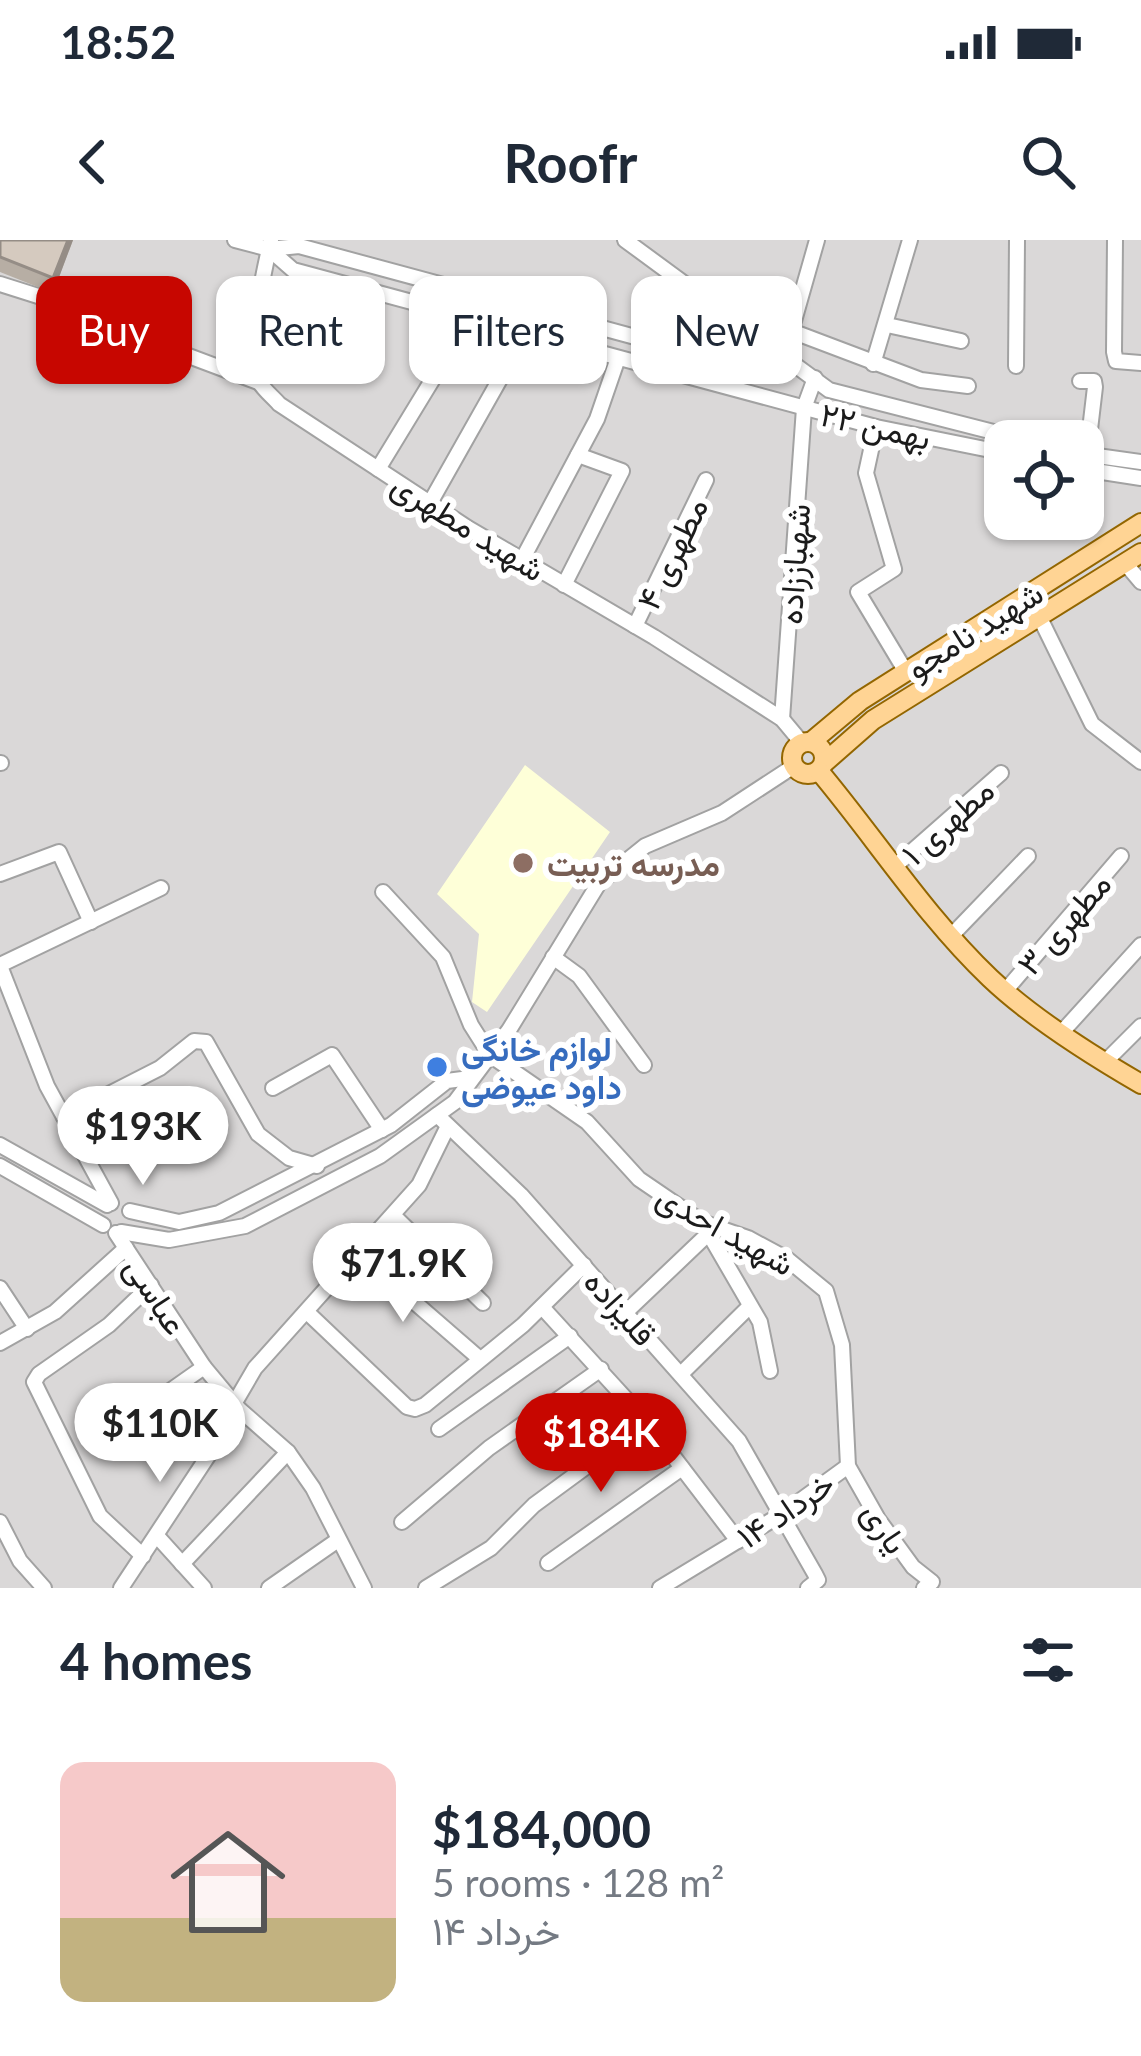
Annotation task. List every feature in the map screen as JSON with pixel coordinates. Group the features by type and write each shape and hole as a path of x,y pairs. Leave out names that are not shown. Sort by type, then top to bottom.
{"main road":[{"name":"شهید نامجو","path":"807,742 860,700 1141,524"},
{"name":"شهید نامجو","path":"821,767 873,720 1133,558"},
{"path":"821,767 810,775 794,766 792,757 807,742 820,746 821,767 893,868 952,935 1006,990 1104,1063 1141,1084"}],"street":[{"name":"۲۲ بهمن","path":"236,240 299,246 631,336"},
{"path":"626,240 677,276"},
{"path":"817,240 794,332 921,380 968,386"},
{"path":"873,364 910,240"},
{"path":"1016,366 1017,240"},
{"path":"1115,240 1114,352 1116,361 1141,363"},
{"name":"۲۲ بهمن","path":"270,244 293,270 409,301"},
{"path":"264,276 270,244"},
{"path":"0,284 98,315 216,366"},
{"path":"887,326 961,340"},
{"name":"۲۲ بهمن","path":"607,355 876,427 984,449"},
{"path":"522,560 597,419 618,358"},
{"name":"۲۲ بهمن","path":"802,369 829,390 984,430"},
{"name":"شهباززاده","path":"782,719 804,408 815,379"},
{"path":"1080,380 1094,381 1090,420"},
{"name":"شهید مطهری","path":"261,384 279,404 378,470 782,719 807,742"},
{"path":"378,470 430,384"},
{"path":"430,503 497,384"},
{"path":"876,427 866,473 894,569 858,592 906,672"},
{"path":"565,585 622,471 578,455"},
{"path":"1104,460 1141,462"},
{"path":"1104,466 1141,478"},
{"name":"مطهری ۴","path":"635,626 706,480"},
{"path":"1133,558 1141,581"},
{"path":"1039,616 1092,724 1141,762"},
{"path":"122,1588 237,1406 255,1368 419,1185 442,1120 490,1055 599,883 645,846 722,813 794,766"},
{"name":"مطهری ۱","path":"893,868 1000,773"},
{"path":"0,874 59,852 91,922"},
{"path":"952,935 1028,856"},
{"name":"مطهری ۳","path":"1006,990 1120,856"},
{"path":"109,1204 47,1086 0,966 161,888"},
{"path":"383,892 443,957 471,1025 490,1055"},
{"path":"1062,1032 1141,944"},
{"path":"554,957 579,976 644,1065"},
{"path":"1104,1063 1141,1026"},
{"path":"64,1117 160,1068 194,1041 206,1042 258,1134 289,1158 316,1166"},
{"path":"273,1088 332,1054 382,1130"},
{"name":"شهید احدی","path":"490,1055 586,1121 639,1179 706,1228 748,1238 788,1259 826,1291 842,1346 848,1466"},
{"path":"0,1144 109,1204 121,1202 130,1210 179,1222 219,1213 316,1166 382,1130 448,1081 470,1078"},
{"path":"0,1166 116,1234 169,1240 245,1226 442,1120"},
{"name":"قلیزاده","path":"442,1120 521,1195 739,1441 782,1514 813,1584"},
{"path":"109,1204 101,1214 116,1234"},
{"path":"0,1343 55,1312 116,1234 129,1226 130,1210"},
{"path":"393,1215 483,1303"},
{"path":"626,1312 706,1228 760,1322 770,1371"},
{"name":"عباسی","path":"116,1234 203,1366 237,1406 288,1451 313,1488 364,1588"},
{"path":"359,1253 480,1359"},
{"path":"308,1313 407,1407 415,1409 480,1359 584,1265"},
{"path":"143,1556 100,1516 34,1382 151,1285"},
{"path":"0,1288 27,1329"},
{"path":"542,1306 647,1422 738,1541"},
{"path":"681,1374 750,1306"},
{"path":"439,1429 571,1336"},
{"path":"106,1436 203,1366"},
{"path":"402,1522 489,1448 601,1369"},
{"path":"426,1588 491,1548 534,1505 647,1422"},
{"path":"182,1564 288,1451"},
{"name":"۱۴ خرداد","path":"660,1588 782,1514 848,1466"},
{"name":"یاری","path":"848,1466 890,1535 928,1585"},
{"path":"548,1563 682,1468"},
{"path":"0,1522 20,1561 44,1588"},
{"path":"157,1536 204,1588"},
{"path":"269,1588 338,1540"}],"shaded area":[{"path":"0,240 1141,240 1141,1588 0,1588"},
{"name":"مدرسه تربیت","path":"525,765 610,832 487,1012 472,1002 479,934 437,894"}],"building":[{"path":"0,240 68,240 54,276 0,257"}],"place":[{"name":"مدرسه تربیت","path":"523,863"},
{"name":"لوازم خانگی داود عیوضی","path":"437,1067"}]}
